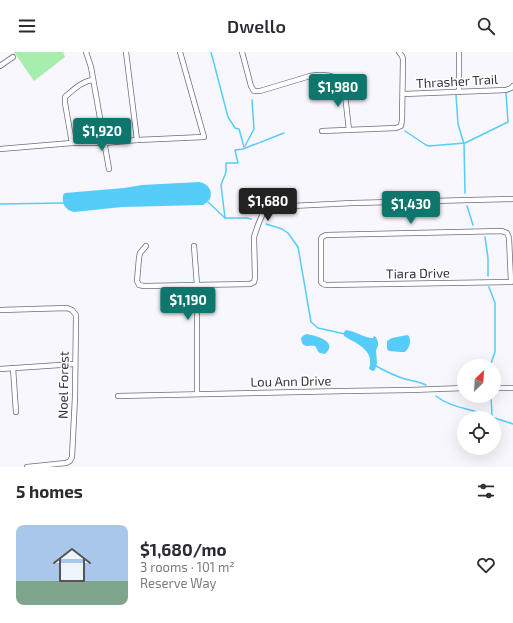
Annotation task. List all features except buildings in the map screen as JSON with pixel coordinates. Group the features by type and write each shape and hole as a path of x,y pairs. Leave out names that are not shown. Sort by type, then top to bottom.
{"street":[{"path":"86,52 93,80 109,169"},
{"path":"126,52 137,140"},
{"path":"0,149 72,143 104,143 204,137 180,52"},
{"path":"242,52 251,86 254,91 260,91 315,75 324,75 341,80 344,84 349,130"},
{"path":"322,131 396,128 401,126 403,59 399,52"},
{"path":"459,52 459,92"},
{"path":"0,66 13,57"},
{"path":"72,143 65,97 82,83 93,80"},
{"name":"Thrasher Trail","path":"403,94 506,90 513,86"},
{"path":"146,246 140,253 137,281 139,284 144,286 250,284 254,282 255,278 254,237 265,208 353,203 513,200"},
{"name":"Tiara Drive","path":"502,231 507,234 509,238 512,282 326,285 321,282 320,242 324,236 502,231"},
{"path":"194,246 197,285 197,394"},
{"name":"Noel Forest","path":"0,310 67,308 72,310 76,315 75,397 72,455 70,461 64,464 27,467"},
{"path":"0,368 75,364"},
{"path":"13,368 16,412"},
{"name":"Lou Ann Drive","path":"118,396 457,388"},
{"path":"501,388 513,388"}],"green space":[{"path":"14,52 63,52 65,57 34,81"}],"water":[{"path":"199,182 207,186 211,192 210,199 203,205 122,207 74,212 66,208 63,201 63,195 65,193 142,185"},
{"path":"346,330 370,338 373,338 374,336 376,337 378,346 376,350 377,363 375,370 373,371 369,369 369,357 364,348 344,336 344,332"},
{"path":"307,334 325,340 330,346 329,350 325,354 322,354 315,346 304,345 301,338"},
{"path":"407,335 409,336 410,342 405,352 389,351 387,349 387,341 392,338"}],"waterway":[{"path":"211,52 228,117 235,128 239,129 244,147"},
{"path":"405,131 429,146 465,143 508,122 506,93"},
{"path":"456,95 458,124 464,144 465,193"},
{"path":"245,146 254,129 252,100"},
{"path":"251,219 225,218 221,185 226,172 226,163 238,163 235,150 243,149 284,133"},
{"path":"208,202 225,218"},
{"path":"0,204 64,203"},
{"path":"467,206 473,225"},
{"path":"266,224 282,229 288,233 298,247 311,322 318,328 345,334"},
{"path":"485,237 488,258 488,276"},
{"path":"489,287 495,303 495,352 492,359"},
{"path":"375,365 405,379 426,385"},
{"path":"436,396 445,402 513,424"},
{"path":"491,403 492,411"}]}
